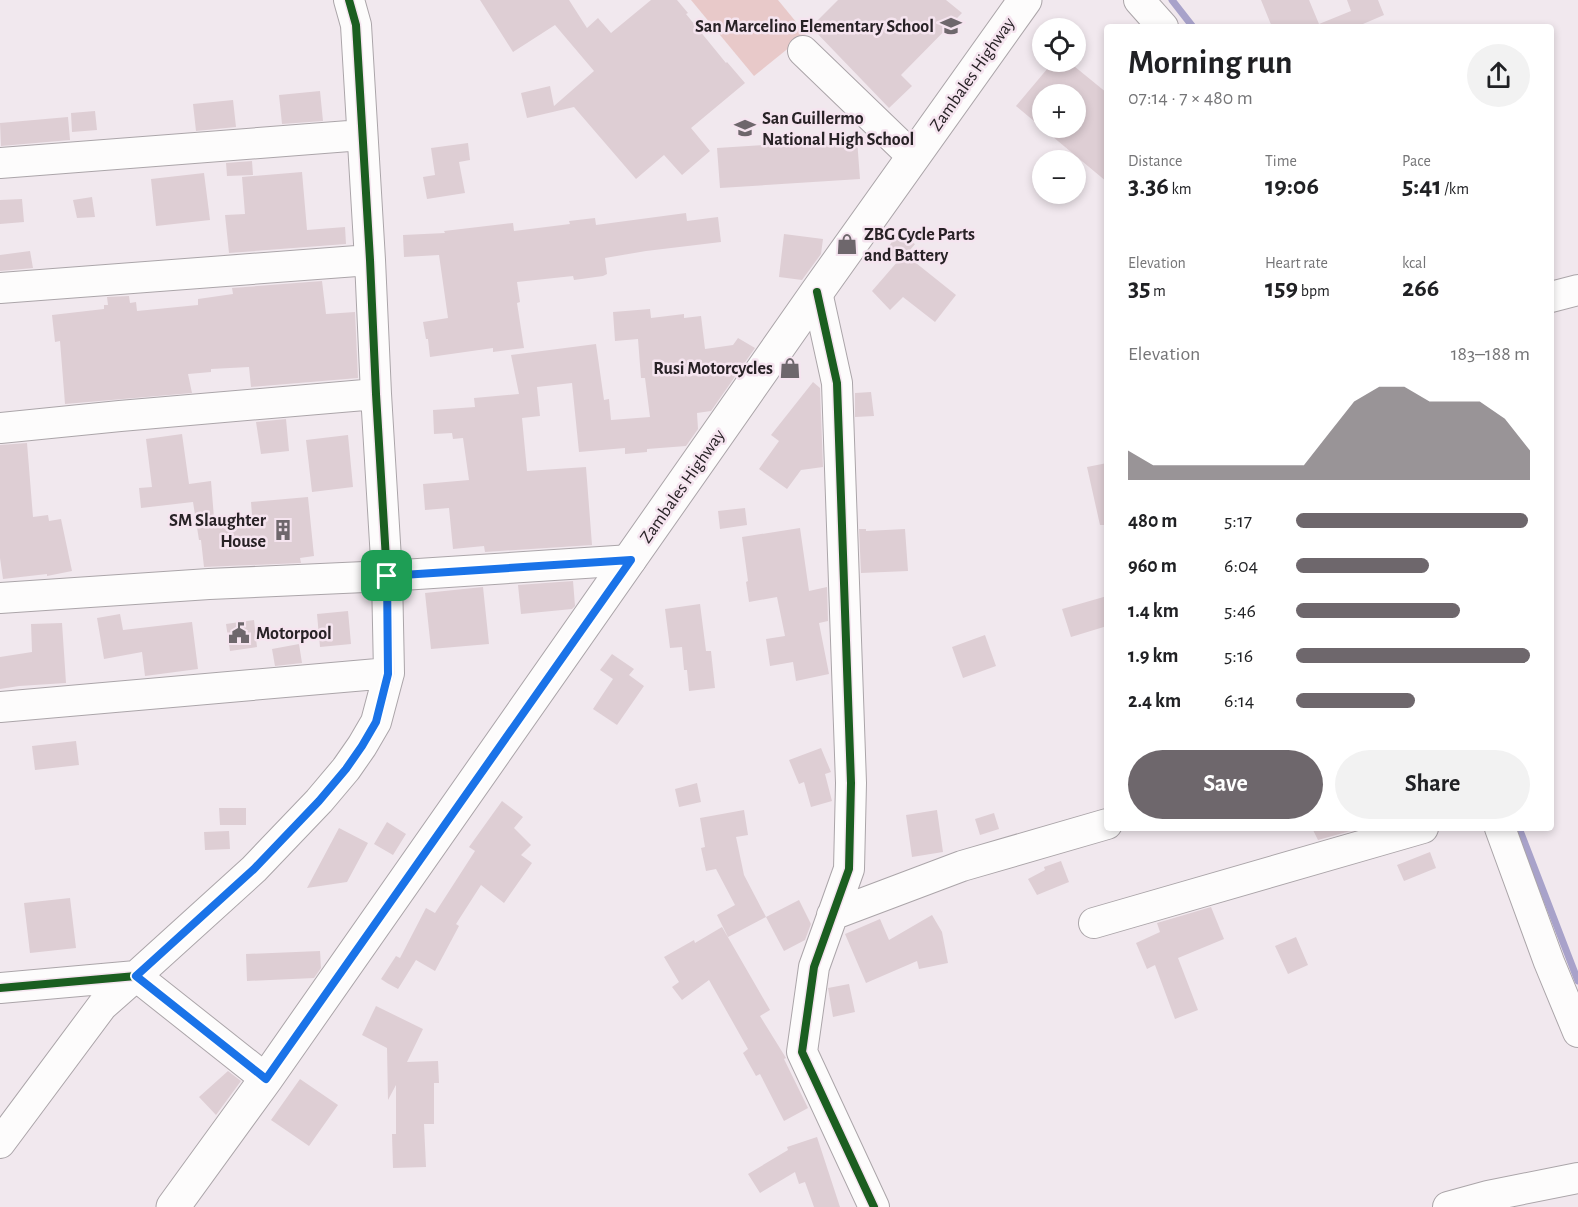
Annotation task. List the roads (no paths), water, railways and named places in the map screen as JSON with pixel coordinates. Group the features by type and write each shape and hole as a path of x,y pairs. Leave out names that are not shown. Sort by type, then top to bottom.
{"main road":[{"name":"Zambales Highway","path":"173,1207 266,1079 1025,0"}],"street":[{"path":"0,1143 11,1114 102,1006 254,869 346,769 376,722 388,674 387,576 356,25 349,0"},
{"path":"1139,0 1161,24"},
{"path":"803,51 913,157"},
{"path":"0,163 362,135"},
{"path":"0,288 370,260"},
{"path":"1554,296 1578,290"},
{"path":"818,292 837,383 850,783 849,869 814,967 802,1052 874,1207"},
{"path":"0,428 376,394"},
{"path":"0,598 631,560"},
{"path":"0,707 388,674"},
{"path":"832,915 962,866 1104,825"},
{"path":"1094,923 1413,831"},
{"path":"1501,831 1578,1032"},
{"path":"0,988 136,976 266,1079"},
{"path":"1448,1207 1488,1196 1578,1178"}],"waterway":[{"path":"1172,0 1191,24"},
{"path":"1520,831 1578,981"}],"place":[{"name":"San Marcelino Elementary School","path":"951,26"},
{"name":"San Guillermo National High School","path":"745,128"},
{"name":"ZBG Cycle Parts and Battery","path":"847,244"},
{"name":"Rusi Motorcycles","path":"790,368"},
{"name":"SM Slaughter House","path":"283,530"},
{"name":"Motorpool","path":"239,633"}]}
